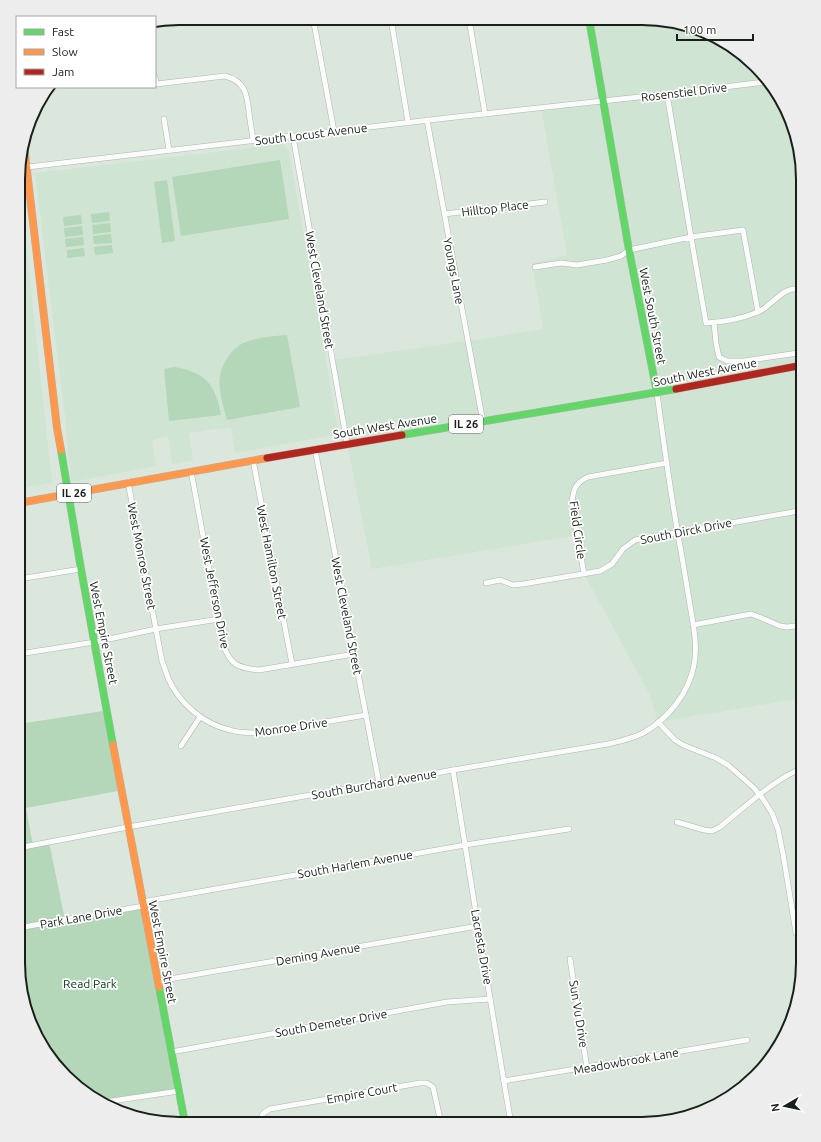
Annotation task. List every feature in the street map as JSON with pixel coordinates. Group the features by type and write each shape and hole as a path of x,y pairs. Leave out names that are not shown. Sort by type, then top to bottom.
{"main road":[{"name":"West South Street","path":"591,25 629,250 656,393"},
{"name":"West Empire Street","path":"25,182 57,428 68,494 128,827 184,1117"},
{"name":"South West Avenue","path":"25,501 347,443 656,393 796,366"}],"street":[{"path":"314,25 334,131"},
{"path":"392,25 408,122"},
{"path":"470,25 485,114"},
{"path":"156,84 225,76 239,82 248,98 253,140"},
{"name":"Rosenstiel Drive","path":"603,101 762,82"},
{"path":"667,94 706,323 720,323 740,319 758,312 786,291 796,289"},
{"name":"South Locust Avenue","path":"25,167 603,101"},
{"path":"164,119 169,150"},
{"name":"Youngs Lane","path":"427,120 483,422"},
{"name":"West Cleveland Street","path":"294,136 347,443"},
{"name":"Hilltop Place","path":"444,214 546,202"},
{"path":"535,267 561,263 577,265 607,260 621,256 629,250 691,237 743,230 758,312"},
{"path":"714,323 719,357 727,361 744,361 796,353"},
{"name":"West South Street","path":"656,393 693,625 695,640 694,665"},
{"name":"West Cleveland Street","path":"315,449 379,783"},
{"name":"West Hamilton Street","path":"252,460 292,664"},
{"name":"Field Circle","path":"584,574 572,503 572,492 577,485 582,480 596,476 667,463"},
{"name":"West Jefferson Drive","path":"191,471 223,644 227,654 234,664 245,669 259,670 354,654"},
{"name":"West Monroe Street","path":"128,482 156,629"},
{"name":"South Dirck Drive","path":"486,583 500,580 513,585 523,584 600,571 612,564 623,549 635,540 796,511"},
{"path":"25,578 81,569"},
{"path":"693,625 751,614 780,626 796,626"},
{"path":"25,653 95,642 156,629 219,619"},
{"name":"Monroe Drive","path":"156,629 162,661 169,679 178,694 200,717 230,730 260,733 366,715"},
{"name":"South Burchard Avenue","path":"25,847 128,827 626,740 642,733 658,722 678,701 688,684 694,665"},
{"path":"181,746 200,717"},
{"path":"658,722 675,740 683,745 716,758 728,765 760,795 772,814 778,829 796,933"},
{"name":"Lacresta Drive","path":"453,770 510,1117"},
{"path":"677,822 712,831 720,827 760,795 796,771"},
{"name":"South Harlem Avenue","path":"143,904 465,845 569,829"},
{"name":"Park Lane Drive","path":"25,927 143,904"},
{"name":"Deming Avenue","path":"158,981 478,926"},
{"name":"Sun Vu Drive","path":"570,959 587,1068"},
{"name":"South Demeter Drive","path":"171,1052 447,1002 490,999"},
{"name":"Meadowbrook Lane","path":"504,1081 747,1040"},
{"name":"Empire Court","path":"262,1117 265,1112 270,1109 427,1083 433,1087 440,1117"},
{"path":"111,1101 179,1091"}],"shaded area":[{"path":"590,25 652,25 682,30 719,46 736,57 751,70 764,85 775,102 791,139 796,169 796,699 658,722 649,693 584,574 577,535 372,569 347,443 333,360 543,329 532,263 567,255 541,107 603,101"},
{"path":"283,144 289,151 338,429 334,435 235,453 231,427 189,433 193,461 172,464 168,437 152,440 156,466 71,482 65,417 35,173"},
{"path":"25,234 52,483 25,487"}],"green space":[{"path":"280,160 289,219 181,236 172,177"},
{"path":"167,180 175,241 162,243 154,182"},
{"path":"109,212 110,221 92,223 91,214"},
{"path":"81,215 82,224 64,226 63,217"},
{"path":"110,223 111,232 93,234 92,225"},
{"path":"82,226 83,235 65,237 64,228"},
{"path":"111,234 112,243 94,244 93,236"},
{"path":"83,237 84,245 66,247 65,239"},
{"path":"112,245 113,253 95,255 94,247"},
{"path":"84,248 85,256 67,258 67,250"},
{"path":"287,335 300,407 227,420 221,398 220,375 229,355 240,345 251,340 271,336"},
{"path":"175,367 194,373 202,377 207,382 216,395 221,415 169,421 164,369"},
{"name":"Read Park","path":"103,711 118,791 26,808 33,845 49,842 65,920 143,906 176,1091 111,1101 85,1085 70,1072 51,1048 37,1022 30,1003 25,973 25,723"}],"traffic: fast":[{"path":"590,25 629,250 657,393"},
{"path":"402,435 676,389"},
{"path":"61,450 113,745"},
{"path":"159,987 184,1117"}],"traffic: slow":[{"path":"26,161 57,428 61,450"},
{"path":"25,502 267,458"},
{"path":"113,745 159,987"}],"traffic: jam":[{"path":"676,389 796,366"},
{"path":"267,458 402,435"}]}
